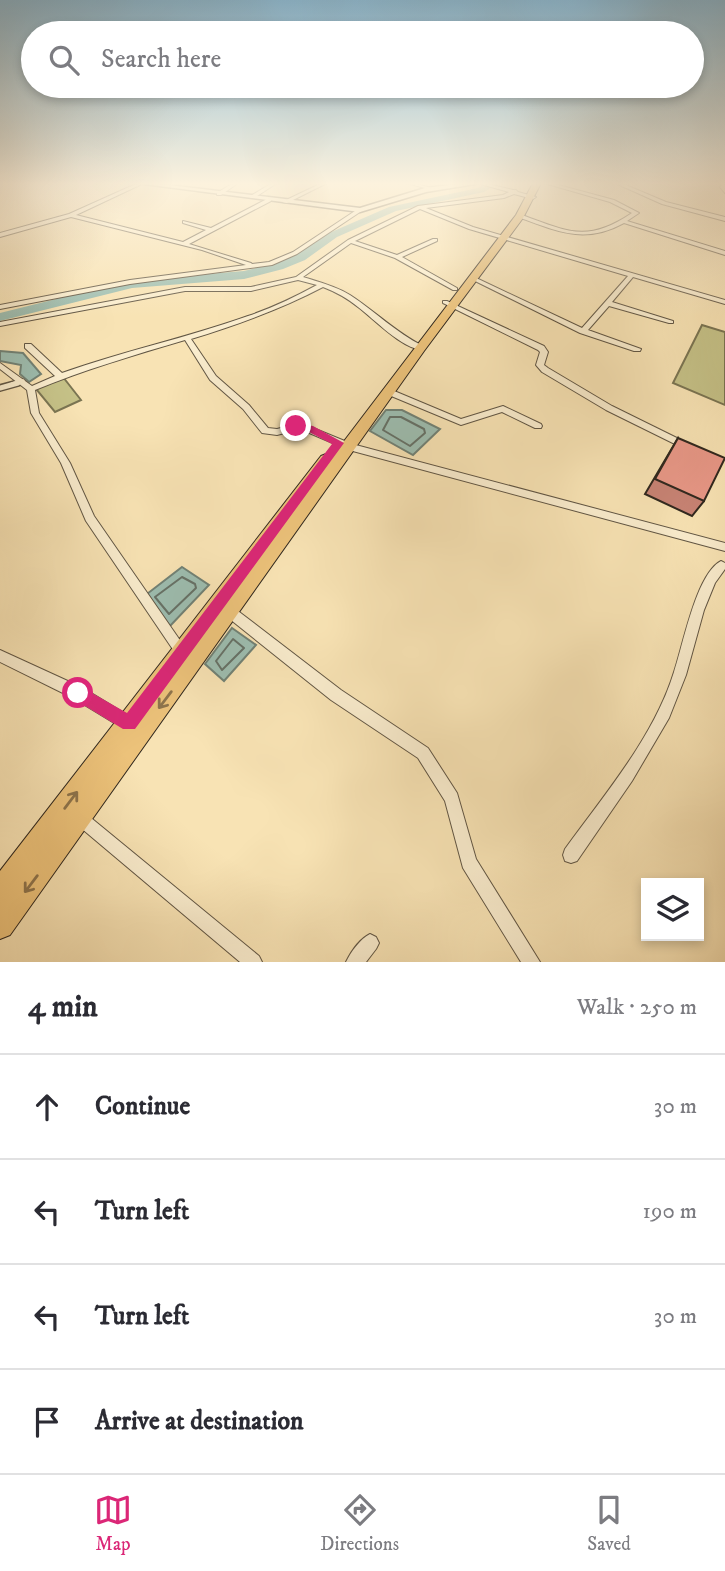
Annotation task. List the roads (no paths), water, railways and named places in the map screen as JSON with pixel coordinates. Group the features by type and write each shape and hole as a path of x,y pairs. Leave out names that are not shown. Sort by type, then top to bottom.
{"main road":[{"path":"450,298 472,278 504,228"},
{"path":"0,925 80,818 187,658 450,298 508,228"},
{"path":"0,893 129,724 230,612 344,445 387,391 416,346"}],"street":[{"path":"0,235 25,228"},
{"path":"121,228 252,265"},
{"path":"204,228 211,230"},
{"path":"184,244 215,228"},
{"path":"0,307 118,284 282,260 332,228"},
{"path":"0,324 185,289 251,289 298,278 350,241 377,228"},
{"path":"477,228 721,301 725,291"},
{"path":"557,228 582,236 607,228"},
{"path":"644,228 725,253"},
{"path":"397,257 435,240"},
{"path":"350,241 397,257 450,298 541,348 544,352 540,365 545,370 609,408 693,449"},
{"path":"583,331 632,275"},
{"path":"298,278 346,293 394,334 416,346"},
{"path":"472,278 583,331 637,349"},
{"path":"31,389 60,376 273,312 323,285"},
{"path":"607,303 671,322"},
{"path":"187,338 213,378 246,407 265,431 277,432 301,426 344,445 719,547 723,568 700,603 675,689 651,740 571,855"},
{"path":"28,345 60,376"},
{"path":"0,365 31,389 35,412 65,463 90,518 187,658"},
{"path":"387,391 455,421 461,422 503,409 538,426"},
{"path":"230,612 336,695 423,753 452,798 469,862 531,962"},
{"path":"0,656 78,693 129,724"},
{"path":"80,818 253,962"},
{"path":"355,962 370,943"}],"lane":[{"path":"0,388 23,381"}],"water":[{"path":"0,351 23,353 41,374 29,382 20,374 21,365 0,361"},
{"path":"386,410 402,410 440,429 413,455 370,431"},
{"path":"182,567 209,585 170,626 143,597"},
{"path":"232,628 256,645 224,681 205,664"}],"waterway":[{"path":"0,317 132,284 244,275 301,257 333,235 349,228"}]}
